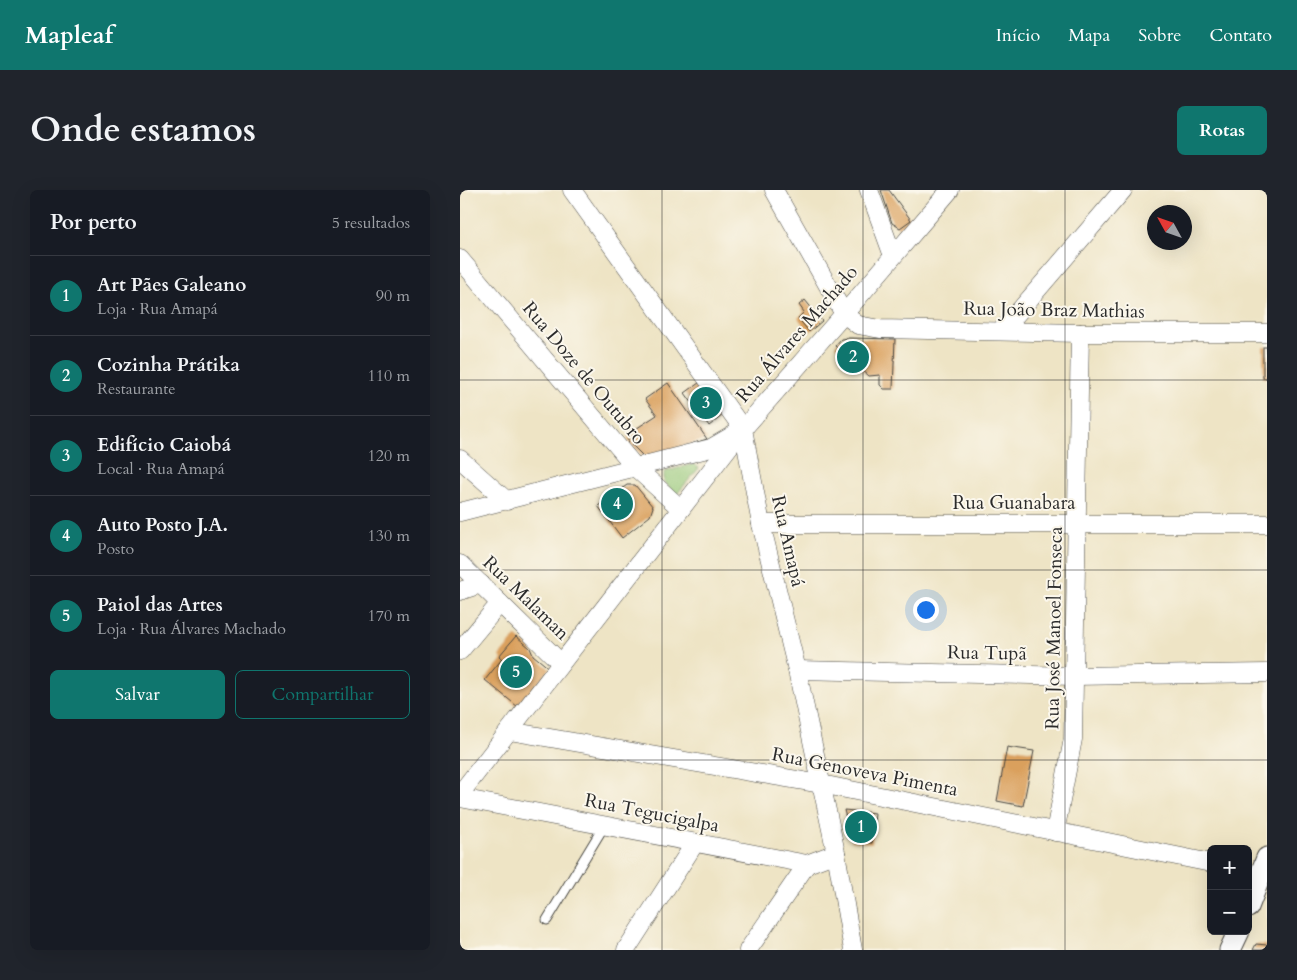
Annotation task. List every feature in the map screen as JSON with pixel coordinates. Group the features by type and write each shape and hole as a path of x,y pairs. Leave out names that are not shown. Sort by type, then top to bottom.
{"street":[{"name":"Rua Amapá","path":"572,190 743,429 761,524 797,670 836,853 853,950"},
{"path":"774,190 844,314"},
{"path":"869,190 893,256"},
{"name":"Rua Álvares Machado","path":"460,794 743,429 950,190"},
{"path":"1002,331 1123,190"},
{"name":"Rua Doze de Outubro","path":"462,266 636,468 681,509"},
{"name":"Rua João Braz Mathias","path":"844,314 858,325 880,329 1080,334 1267,333"},
{"name":"Rua José Manoel Fonseca","path":"1055,832 1073,738 1080,334"},
{"path":"460,512 711,448 743,429"},
{"path":"460,459 507,500"},
{"name":"Rua Guanabara","path":"761,524 1267,524"},
{"name":"Rua Malaman","path":"460,564 561,663"},
{"path":"460,591 481,584"},
{"path":"460,651 500,603"},
{"name":"Rua Tupã","path":"797,670 1074,676 1267,674"},
{"name":"Rua Genoveva Pimenta","path":"509,731 821,784 1207,862"},
{"name":"Rua Tegucigalpa","path":"460,798 807,864"},
{"path":"626,950 695,843"},
{"path":"748,950 807,864 836,853"},
{"path":"1252,892 1259,867"},
{"path":"1230,950 1236,935"}],"lane":[{"path":"547,920 604,826"}],"green space":[{"path":"693,464 699,468 676,495 664,482 664,472"}],"building":[{"path":"881,190 889,190 911,220 900,228 892,223"},
{"path":"805,300 822,321 809,332 798,318 804,312 799,305"},
{"path":"841,339 895,339 893,389 884,389 880,385 880,375 869,376 835,346"},
{"path":"1263,347 1267,347 1267,378 1263,378"},
{"path":"703,380 727,412 709,426 685,393"},
{"path":"668,383 707,439 648,458 643,456 628,441 628,434 657,415 645,399"},
{"path":"627,485 635,485 653,507 650,516 622,538 598,506"},
{"path":"516,636 530,648 533,655 550,669 518,707 485,680 502,659 499,656"},
{"path":"1007,747 1034,751 1023,806 997,801"},
{"path":"844,810 875,813 872,843 852,841"},
{"path":"1256,944 1267,945 1267,950 1253,950"}],"place":[{"name":"Cozinha Prátika","path":"853,357"},
{"name":"Edifício Caiobá","path":"706,403"},
{"name":"Auto Posto J.A.","path":"617,504"},
{"name":"Paiol das Artes","path":"516,672"},
{"name":"Art Pães Galeano","path":"861,827"}]}
